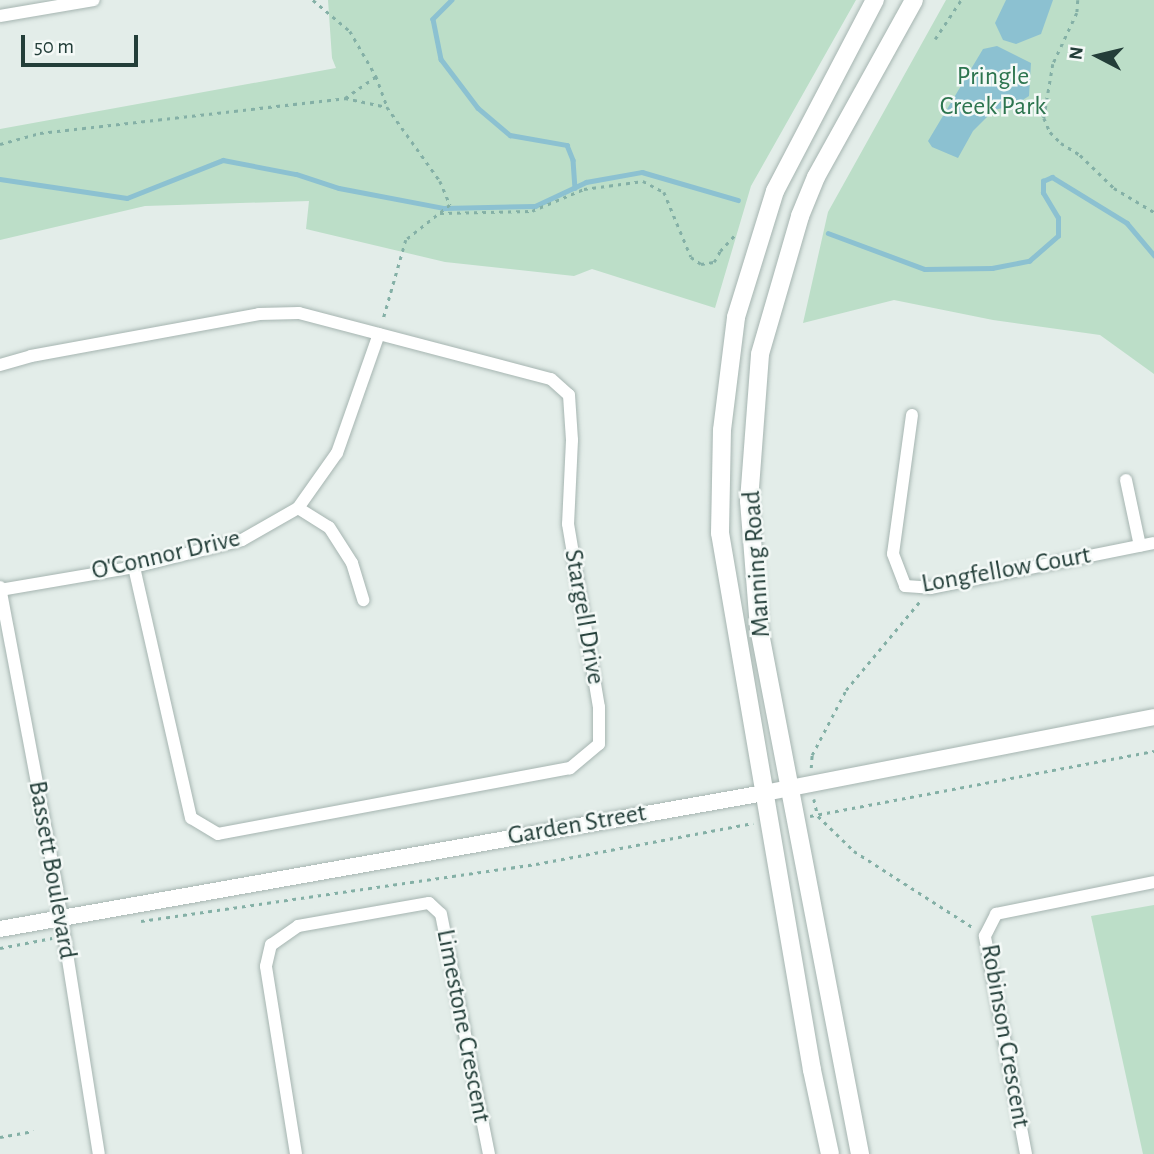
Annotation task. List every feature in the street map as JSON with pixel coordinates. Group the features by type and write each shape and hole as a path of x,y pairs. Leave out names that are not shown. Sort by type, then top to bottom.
{"main road":[{"name":"Manning Road","path":"830,1154 812,1070 720,533 722,430 736,317 775,191 875,0"},
{"name":"Manning Road","path":"860,1154 792,787 759,628 750,514 760,354 786,256 816,177 914,0"}],"street":[{"path":"0,16 94,0"},
{"name":"Stargell Drive","path":"0,365 31,356 259,314 299,313 551,379 569,395 572,440 568,524 599,708 599,744 570,768 218,834 191,818 134,567"},
{"name":"O'Connor Drive","path":"0,589 134,567 242,540 299,508 337,453 379,334"},
{"name":"Longfellow Court","path":"912,415 893,554 905,586 931,588 1154,543"},
{"path":"1126,480 1140,546"},
{"path":"299,508 329,527 352,564 363,600"},
{"name":"Bassett Boulevard","path":"0,589 61,917 99,1154"},
{"name":"Garden Street","path":"0,929 764,793 1154,718"},
{"name":"Robinson Crescent","path":"1026,1154 985,936 996,914 1154,882"},
{"name":"Limestone Crescent","path":"296,1154 266,966 271,945 298,926 429,903 441,914 489,1154"}],"path":[{"path":"313,0 350,30 376,76 387,107 440,181 450,205 406,240 379,334"},
{"path":"935,39 961,0"},
{"path":"1078,0 1077,13 1053,64 1045,118 1050,132 1080,155 1114,188 1154,212"},
{"path":"345,97 376,76"},
{"path":"0,144 40,133 345,97 387,107"},
{"path":"440,213 532,211 584,189 643,181 664,192 691,257 701,264 714,262 719,251 736,234"},
{"path":"797,815 818,817 1154,751"},
{"path":"133,923 536,864 769,820"},
{"path":"0,1138 33,1131"}],"green space":[{"path":"328,0 856,0 751,186 715,308 592,269 574,276 445,262 306,229 309,201 145,206 0,240 0,129 336,68 332,58"},
{"name":"Pringle Creek Park","path":"946,0 1154,0 1154,374 1100,335 993,320 894,300 803,323 828,212"},
{"path":"1154,905 1154,1154 1143,1154 1091,916"}],"water":[{"path":"1006,0 1053,0 1041,34 1016,44 1003,40 995,23"},
{"path":"997,46 1031,63 1029,96 1015,105 994,110 973,131 958,158 932,147 928,141 983,49"}],"waterway":[{"path":"452,0 433,19 441,59 478,108 510,135 567,145 573,160 575,188"},
{"path":"0,179 127,198 223,160 296,174 339,188 444,208 535,206 586,182 642,172 738,200"},
{"path":"828,233 925,269 992,268 1029,261 1058,236 1058,218 1043,193 1043,181 1052,177 1127,223 1154,255"}]}
